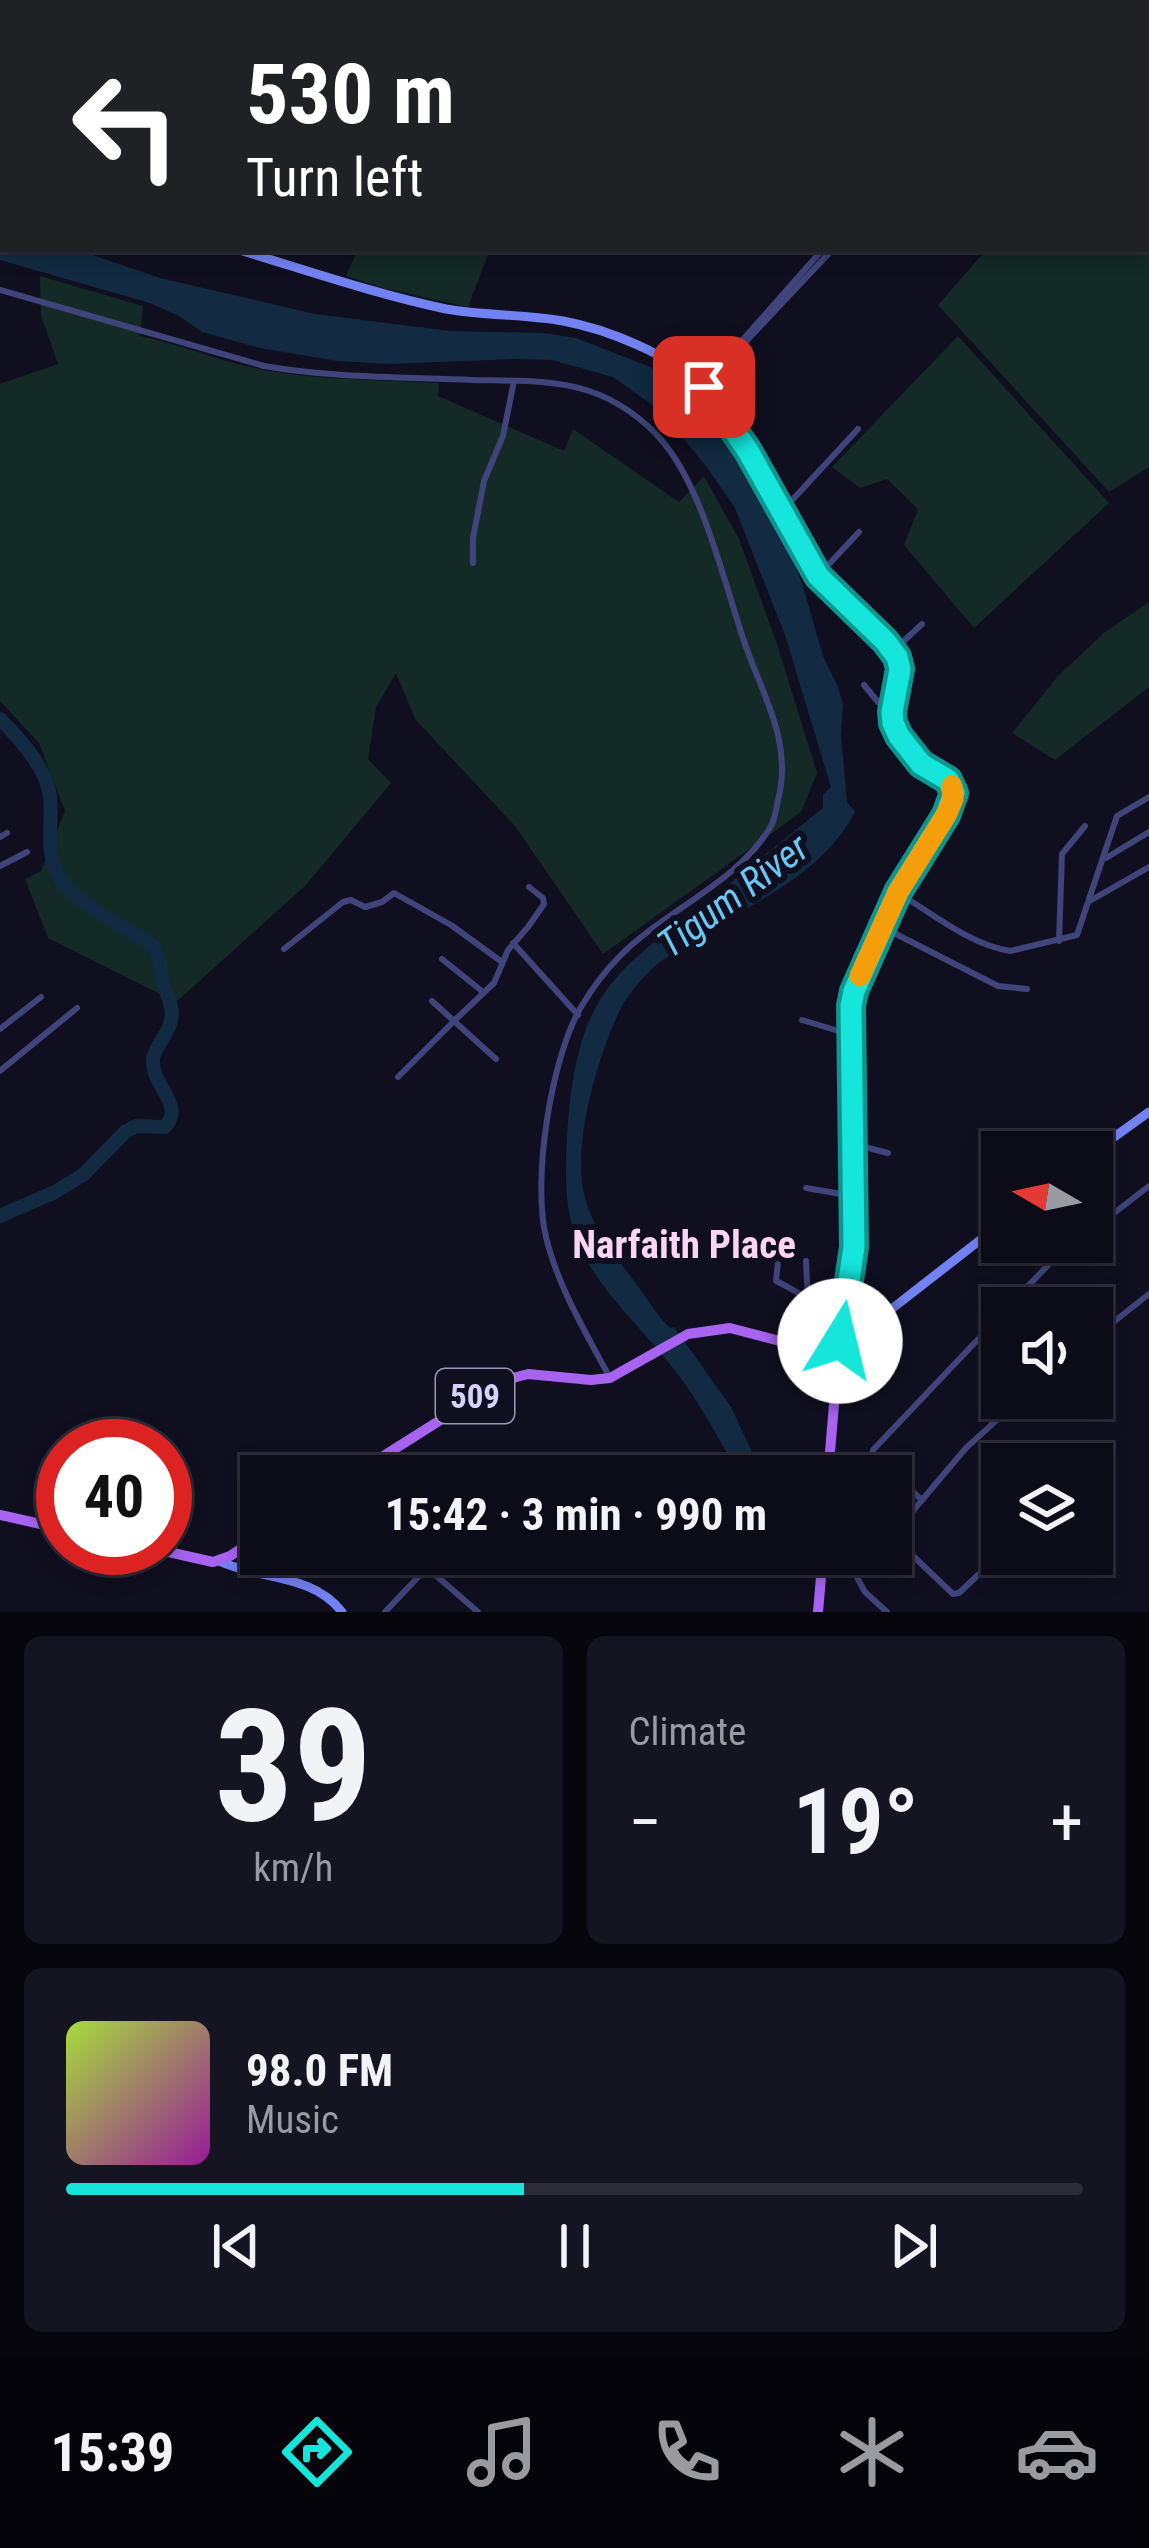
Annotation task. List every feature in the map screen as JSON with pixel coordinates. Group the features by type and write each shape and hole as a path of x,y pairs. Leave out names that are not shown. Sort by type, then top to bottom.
{"main road":[{"path":"613,1376 688,1334 730,1328 838,1356 831,1455"},
{"name":"509","path":"385,1455 502,1381 528,1373 591,1380 613,1376"},
{"path":"0,1514 36,1522"},
{"path":"192,1557 219,1561 240,1548"},
{"path":"818,1612 821,1575"}],"street":[{"path":"246,252 447,309 584,326 656,355 708,383 818,576 893,652 900,669 892,712 899,736 921,764 948,780 954,793 946,815 898,892 854,991 853,1260 838,1356"},
{"path":"708,383 820,252"},
{"path":"708,383 830,252"},
{"path":"0,290 264,367 321,374 552,382 592,392 639,418 664,444 686,479 773,712 781,741 783,783 772,825 741,863 619,957 578,1015 565,1045 541,1170 544,1232 555,1269 613,1376"},
{"path":"473,563 484,482 503,436 514,381"},
{"path":"783,510 858,429"},
{"path":"818,576 859,532"},
{"path":"893,652 922,625"},
{"path":"865,685 892,712"},
{"path":"898,892 998,950 1077,935 1117,816 1149,797"},
{"path":"1059,941 1062,851 1085,826"},
{"path":"1103,859 1149,832"},
{"path":"0,866 27,852"},
{"path":"1088,902 1148,871"},
{"path":"398,1077 494,982 513,943 544,904 529,886"},
{"path":"284,949 343,902 351,900 365,907 394,892 502,962"},
{"path":"881,926 998,986 1027,989"},
{"path":"513,943 578,1015"},
{"path":"442,959 483,992"},
{"path":"0,1030 41,997"},
{"path":"432,1001 496,1059"},
{"path":"0,1071 77,1009"},
{"path":"802,1020 852,1035"},
{"path":"1113,1138 1149,1112"},
{"path":"853,1144 888,1153"},
{"path":"1113,1214 1149,1186"},
{"path":"806,1188 854,1196"},
{"path":"838,1356 981,1239"},
{"path":"778,1262 776,1281 843,1323 858,1340"},
{"path":"806,1262 808,1300"},
{"path":"1028,1287 1050,1263"},
{"path":"1113,1322 1149,1294"},
{"path":"922,1500 872,1456 872,1450 981,1336"},
{"path":"912,1511 970,1443 997,1419"},
{"path":"912,1555 952,1594 959,1594 979,1574"},
{"path":"219,1561 293,1580 325,1595 342,1612"},
{"path":"386,1612 419,1576 433,1572 478,1612"},
{"path":"856,1575 865,1592 887,1612"}],"green space":[{"path":"357,252 489,252 468,307 346,276"},
{"path":"984,252 1149,252 1149,467 1109,492 938,305"},
{"path":"40,276 143,306 140,336 268,371 439,383 438,396 564,451 573,429 679,502 704,476 739,539 817,773 801,812 603,954 515,826 415,719 396,673 376,707 368,759 391,783 306,885 176,1002 48,938 25,879 41,871 65,811 39,743 0,701 0,384 58,364 41,315"},
{"path":"958,336 1109,503 974,628 904,545 918,509 887,479 860,488 832,467"},
{"path":"1149,602 1149,687 1055,760 1012,733 1058,676 1105,632"}],"water":[{"name":"Tigum River","path":"0,252 84,252 160,278 315,314 450,331 576,338 650,367 693,398 736,452 780,531 843,704 847,802 855,812 804,872 663,960 630,993 596,1073 581,1169 587,1203 599,1231 731,1407 753,1455 728,1455 682,1381 598,1278 574,1233 566,1178 575,1070 583,1036 606,991 641,953 823,808 823,795 831,787 785,635 735,508 673,426 613,377 552,360 338,361 202,332 150,303 0,260"}],"waterway":[{"path":"0,719 31,754 48,785 51,849 60,879 89,906 151,944 172,1012 153,1059 172,1110 165,1127 136,1126 83,1175 0,1216"}],"slow traffic":[{"path":"860,976 898,892 946,815 953,799 952,786"}],"district":[{"name":"Narfaith Place","path":"684,1245"}],"route":[{"path":"704,387 748,451 818,576 897,657 900,669 893,723 921,764 948,780 954,793 946,815 898,892 854,991 854,1247 840,1341"}]}
